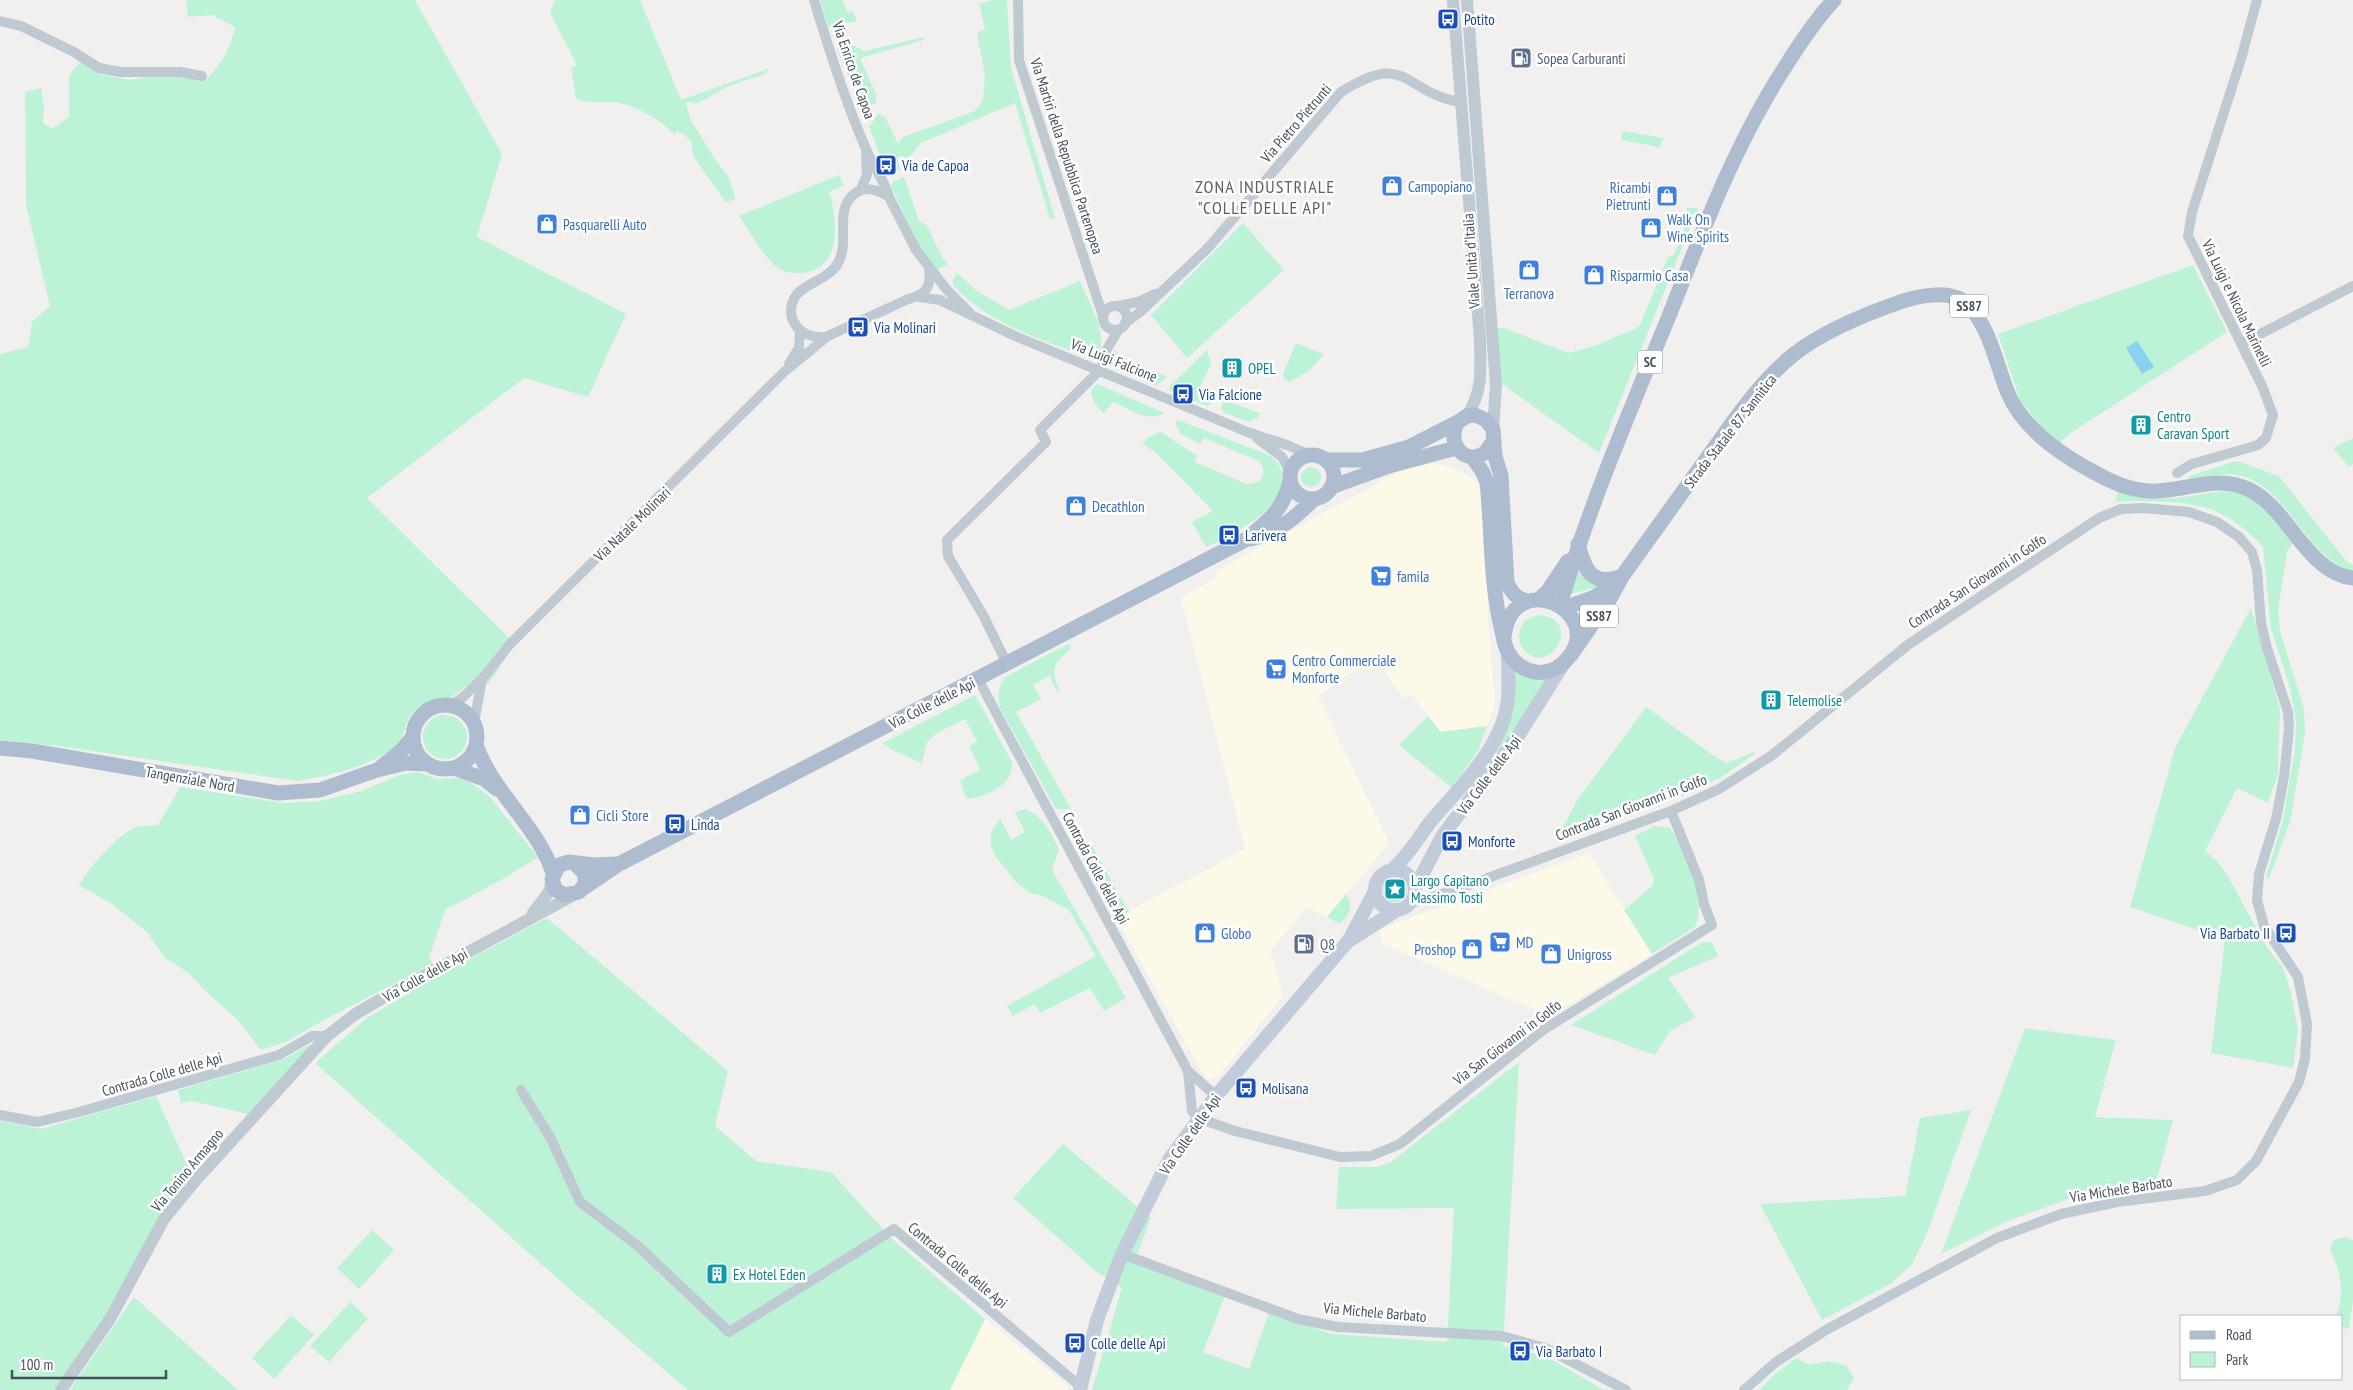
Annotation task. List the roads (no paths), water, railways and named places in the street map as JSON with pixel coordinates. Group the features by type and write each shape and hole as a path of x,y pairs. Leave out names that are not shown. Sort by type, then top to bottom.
{"main road":[{"name":"SC","path":"1562,607 1578,544 1740,143 1762,103 1800,44 1834,0"},
{"name":"Strada Statale 87 Sannitica","path":"1568,659 1611,597 1623,575 1734,421 1769,378 1793,355 1821,336 1893,304 1921,295 1949,295 1968,303 1983,325 2008,394 2026,424 2051,446 2110,481 2140,490 2158,491 2208,483 2230,484 2249,489 2269,502 2301,542 2321,563 2343,577 2353,578"},
{"path":"1326,460 1333,473 1331,487 1327,493 1314,499 1298,494 1290,476 1297,460 1310,455 1326,460 1362,460 1409,447 1462,419 1482,418 1493,434 1501,476 1508,583 1513,593 1521,600 1550,600 1562,607 1574,622 1577,633 1568,659 1550,671 1533,672 1518,665 1506,645 1496,604 1487,482 1472,457"},
{"path":"1462,419 1452,435 1456,448 1466,456 1472,457 1486,452 1493,434"},
{"path":"1331,487 1389,466 1456,448"},
{"name":"Via Colle delle Api","path":"578,892 619,864 1245,540 1273,517 1286,497 1290,476"},
{"name":"Via Colle delle Api","path":"1245,540 1267,535 1286,524 1314,499"},
{"path":"1578,544 1582,563 1588,572 1598,579 1609,580 1623,575"},
{"name":"SC","path":"1533,600 1548,591 1578,544"},
{"name":"Strada Statale 87 Sannitica","path":"1562,607 1595,596 1611,587 1623,575"},
{"path":"1506,645 1505,626 1510,616 1518,607 1533,600"},
{"name":"Via Colle delle Api","path":"1393,870 1405,858 1429,824 1491,746 1508,700 1506,645"},
{"name":"Via Colle delle Api","path":"1415,888 1443,835 1518,736 1568,659"},
{"path":"454,768 464,763 472,755 477,737 474,722 468,714 451,705 441,705 424,712 417,719 412,738 419,757 426,764 435,768 454,768 484,779 500,791"},
{"name":"Tangenziale Nord","path":"377,770 402,750 412,738"},
{"path":"476,745 482,762 500,791 537,839 556,855 582,869 585,874 578,892 564,895 555,888 537,839"},
{"name":"Tangenziale Nord","path":"0,748 32,750 278,793 320,790 377,770 406,763 426,764"},
{"path":"552,876 559,865 571,862"},
{"name":"Via Colle delle Api","path":"571,862 594,866 619,864"},
{"path":"1393,870 1408,874 1415,888 1410,903 1397,910 1382,905 1374,891 1379,876 1393,870"},
{"name":"Via Colle delle Api","path":"1080,1388 1097,1320 1122,1254 1169,1160 1216,1096 1349,940 1374,891"},
{"name":"Via Colle delle Api","path":"1349,940 1397,910"}],"street":[{"name":"Via Enrico de Capoa","path":"814,0 866,150 881,175 906,233 929,268"},
{"name":"Via Martiri della Repubblica Partenopea","path":"1018,0 1019,60 1104,320"},
{"name":"Viale Unità d'Italia","path":"1453,0 1480,339 1480,386 1476,402 1462,419"},
{"name":"Viale Unità d'Italia","path":"1467,0 1496,385 1493,434"},
{"name":"Via Luigi e Nicola Marinelli","path":"2177,474 2192,464 2258,445 2266,438 2273,415 2263,388 2188,236 2192,212 2253,20 2256,0"},
{"path":"0,21 20,26 74,52 100,68 121,72 180,72 202,76"},
{"name":"Via Pietro Pietrunti","path":"1100,370 1107,349 1122,326 1140,313 1208,248 1341,92 1379,74 1397,73 1444,98 1460,102"},
{"name":"Via Enrico de Capoa","path":"860,190 867,175 866,150"},
{"path":"828,336 812,336 800,330 791,316 793,299 802,288 826,277 838,263 845,243 842,223 844,211 850,197 860,190 873,190 889,197"},
{"path":"919,297 928,286 930,278 929,268"},
{"name":"Via Luigi Falcione","path":"929,268 969,312"},
{"path":"2241,344 2353,286"},
{"path":"1095,290 1125,311 1122,326 1111,329 1104,320 1106,309 1116,306"},
{"name":"Via Pietro Pietrunti","path":"1116,306 1138,302 1162,290"},
{"name":"Via Natale Molinari","path":"451,705 462,698 483,678 510,644 784,372 828,336 906,300 919,297"},
{"name":"Via Luigi Falcione","path":"919,297 940,300 969,312 1015,336 1250,433 1287,444 1310,455"},
{"name":"Via Pietro Pietrunti","path":"1104,320 1107,349"},
{"name":"Via Natale Molinari","path":"784,372 799,348 800,330"},
{"path":"1007,664 983,615 948,556 947,540 1046,442 1040,430 1100,370"},
{"name":"Via Luigi Falcione","path":"1250,433 1282,457 1290,476"},
{"name":"Contrada San Giovanni in Golfo","path":"1410,903 1455,890 1671,811 1719,789 1771,756 1909,644 2099,518 2121,509 2143,508 2189,512 2217,522 2239,537 2252,552 2257,570 2261,623 2267,648 2288,712 2289,729 2284,777 2276,819 2259,874 2257,900"},
{"name":"Via Natale Molinari","path":"474,722 483,678"},
{"name":"Contrada Colle delle Api","path":"978,679 1188,1071 1216,1096"},
{"name":"Via San Giovanni in Golfo","path":"1198,1118 1235,1132 1340,1157 1371,1156 1400,1144 1544,1030 1712,925 1704,904 1700,880 1671,811"},
{"name":"Via Colle delle Api","path":"526,920 543,902 552,876"},
{"name":"Via Colle delle Api","path":"327,1036 354,1015 374,1003 578,892"},
{"name":"Via Michele Barbato","path":"1744,1390 1776,1362 1826,1330 1997,1238 2061,1214 2117,1202 2205,1191 2237,1180 2256,1161 2299,1082 2305,1058 2307,1024 2298,977 2264,926 2257,900"},
{"name":"Contrada Colle delle Api","path":"0,1115 37,1122 79,1112 279,1055 312,1036 327,1036"},
{"name":"Via Tonino Armagno","path":"61,1390 110,1318 164,1219 196,1180 327,1036"},
{"name":"Contrada Colle delle Api","path":"1188,1071 1192,1111 1198,1118"},
{"name":"Contrada Colle delle Api","path":"521,1090 536,1111 551,1139 580,1202 638,1246 729,1332 894,1229 1080,1388"},
{"name":"Via Michele Barbato","path":"1122,1254 1298,1319 1338,1327 1462,1333 1510,1339 1545,1348 1626,1390"}],"water":[{"path":"2137,341 2154,367 2142,374 2126,348"}],"place":[{"name":"Potito","path":"1448,19"},
{"name":"Sopea Carburanti","path":"1521,58"},
{"name":"Via de Capoa","path":"886,165"},
{"name":"Campopiano","path":"1392,186"},
{"name":"Ricambi Pietrunti","path":"1667,196"},
{"name":"Pasquarelli Auto","path":"547,224"},
{"name":"Walk On Wine Spirits","path":"1651,228"},
{"name":"Terranova","path":"1529,270"},
{"name":"Risparmio Casa","path":"1594,275"},
{"name":"Via Molinari","path":"858,327"},
{"name":"OPEL","path":"1232,368"},
{"name":"Via Falcione","path":"1183,394"},
{"name":"Centro Caravan Sport","path":"2141,425"},
{"name":"Decathlon","path":"1076,506"},
{"name":"Larivera","path":"1229,535"},
{"name":"famila","path":"1381,576"},
{"name":"Centro Commerciale Monforte","path":"1276,669"},
{"name":"Telemolise","path":"1771,700"},
{"name":"Cicli Store","path":"580,815"},
{"name":"Linda","path":"675,824"},
{"name":"Monforte","path":"1452,841"},
{"name":"Largo Capitano Massimo Tosti","path":"1395,889"},
{"name":"Globo","path":"1205,933"},
{"name":"Via Barbato II","path":"2286,933"},
{"name":"MD","path":"1500,942"},
{"name":"Q8","path":"1304,944"},
{"name":"Proshop","path":"1472,949"},
{"name":"Unigross","path":"1551,954"},
{"name":"Molisana","path":"1246,1088"},
{"name":"Ex Hotel Eden","path":"717,1274"},
{"name":"Colle delle Api","path":"1075,1343"},
{"name":"Via Barbato I","path":"1520,1351"}],"district":[{"name":"ZONA INDUSTRIALE \"COLLE DELLE API\"","path":"1265,196"}]}
